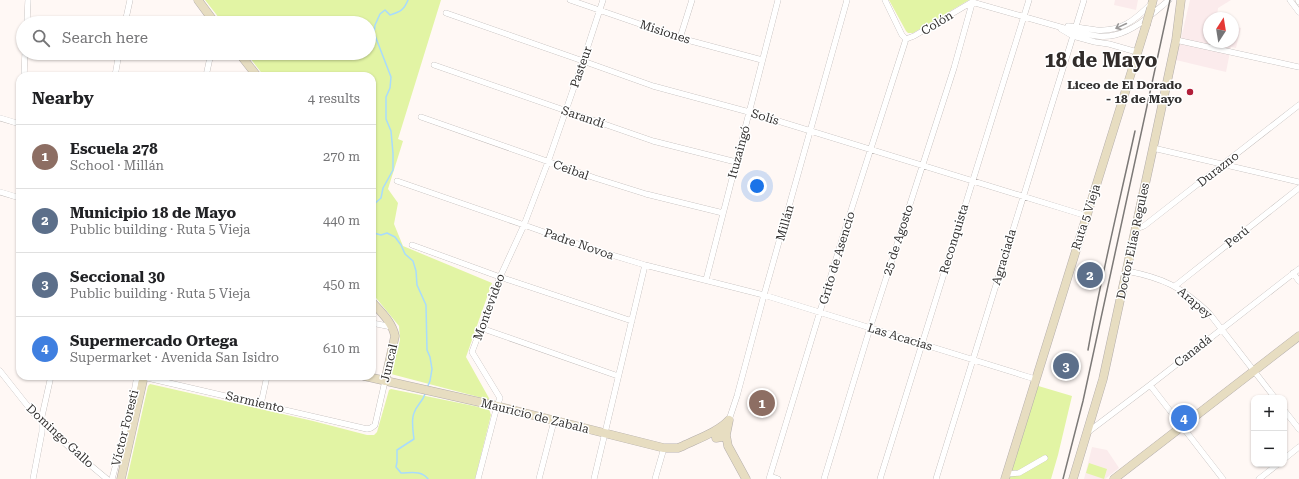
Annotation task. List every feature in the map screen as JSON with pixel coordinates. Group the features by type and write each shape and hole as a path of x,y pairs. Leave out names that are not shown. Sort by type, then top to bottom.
{"street":[{"path":"27,16 28,0"},
{"path":"127,16 130,0"},
{"path":"198,0 210,16"},
{"name":"Misiones","path":"570,0 680,38 762,60"},
{"name":"Pasteur","path":"524,224 548,162 603,0"},
{"path":"680,38 692,0"},
{"name":"Ituzaingó","path":"706,280 778,0"},
{"name":"Millán","path":"728,446 726,435 729,420 847,0"},
{"name":"Colón","path":"885,0 902,34 906,38 914,36 972,1"},
{"name":"Reconquista","path":"880,479 921,343 1029,0"},
{"path":"1076,26 1084,0"},
{"name":"Doctor Elías Regules","path":"1073,479 1102,379 1127,271 1176,40 1182,0"},
{"path":"1290,0 1299,12"},
{"path":"972,1 1055,26 1097,36 1108,37 1126,31 1137,25 1167,2"},
{"name":"25 de Agosto","path":"824,479 870,328 954,68 972,1"},
{"path":"1055,26 1076,26 1094,30 1112,30 1122,27 1152,4"},
{"name":"Ruta 5 Vieja","path":"1006,477 1152,4"},
{"name":"Solís","path":"446,13 653,86 749,112 1087,216"},
{"path":"1055,26 1073,36 1137,52"},
{"name":"Agraciada","path":"936,479 1073,36"},
{"name":"Grito de Asencio","path":"770,478 820,312 906,38"},
{"path":"1176,40 1299,68"},
{"path":"24,72 25,60"},
{"path":"116,72 118,60"},
{"path":"207,72 209,60"},
{"path":"244,60 254,72"},
{"name":"Sarandí","path":"434,65 653,141 736,162"},
{"name":"Durazno","path":"1136,229 1144,226 1299,105"},
{"name":"Ceibal","path":"421,117 621,187 723,213"},
{"path":"0,118 16,123"},
{"path":"1153,148 1299,182"},
{"name":"Padre Novoa","path":"397,181 524,224 592,249 645,265 764,295"},
{"name":"Perú","path":"1174,286 1299,188"},
{"path":"0,192 16,197"},
{"name":"Montevideo","path":"478,479 500,398 472,352 500,277 524,224"},
{"path":"412,245 500,277 632,321"},
{"path":"594,479 645,265"},
{"name":"Canadá","path":"1087,432 1299,269"},
{"name":"Arapey","path":"1127,271 1160,279 1174,286 1198,303 1209,313 1273,395"},
{"path":"1293,273 1299,281"},
{"name":"Las Acacias","path":"764,295 1035,379"},
{"name":"Juncal","path":"371,428 375,424 395,336 392,327 376,307"},
{"path":"376,324 392,327"},
{"path":"481,328 618,376"},
{"path":"1114,479 1299,336"},
{"name":"Domingo Gallo","path":"0,371 34,414 71,449 107,479"},
{"name":"Mauricio de Zabala","path":"376,379 497,406 664,448 678,448 704,436 717,432 729,420"},
{"path":"33,479 42,432 42,416 50,380"},
{"name":"Víctor Foresti","path":"112,479 140,380"},
{"name":"Víctor Foresti","path":"121,479 140,380"},
{"name":"Sarmiento","path":"158,380 359,427 371,428"},
{"path":"261,404 266,380"},
{"path":"1150,385 1223,479"},
{"path":"1287,414 1299,429"},
{"path":"539,479 554,420"},
{"path":"717,432 722,437 726,435"},
{"path":"717,432 728,446 746,479"},
{"path":"1287,457 1299,447"},
{"path":"655,479 664,448"},
{"path":"1006,477 1019,473 1045,458"},
{"path":"1259,479 1274,467"},
{"path":"770,478 778,479"}],"shaded area":[{"path":"1115,0 1138,0 1136,10 1114,5"},
{"path":"1190,0 1231,0 1218,8 1218,12 1203,12 1203,48 1231,48 1226,72 1176,60"},
{"path":"1092,447 1107,450 1119,468 1105,479 1084,479"}],"green space":[{"path":"205,0 441,0 398,139 403,141 388,189 398,203 394,224 403,246 492,283 466,357 490,400 391,374 400,340 399,326 376,298 376,72 261,72 251,60 376,60 376,16 218,16"},
{"path":"889,0 969,0 913,33 908,33"},
{"path":"150,384 313,421 367,435 374,435 377,432 389,390 391,389 489,409 491,415 475,479 127,479 148,386"},
{"path":"1035,385 1072,396 1051,479 1006,479"},
{"path":"1089,463 1107,469 1104,479 1086,473"}],"waterway":[{"path":"376,23 380,14 385,10 390,15 396,13 405,6 408,0"},
{"path":"376,38 391,77 390,88 386,97 386,119 391,131 393,170 383,188 381,198 376,202"},
{"path":"376,234 381,235 387,233 395,237 405,254 413,261 416,271 417,285 426,305 427,350 432,369 427,388"},
{"path":"425,394 413,416 412,426 414,439 397,450 396,467 401,473 419,473 428,479"}],"railway":[{"path":"1063,479 1083,401 1170,0"},
{"path":"1088,350 1104,268 1135,131"}],"place":[{"name":"Liceo de El Dorado - 18 de Mayo","path":"1190,92"},
{"name":"Municipio 18 de Mayo","path":"1090,275"},
{"name":"Seccional 30","path":"1066,366"},
{"name":"Escuela 278","path":"762,403"},
{"name":"Supermercado Ortega","path":"1184,418"}],"district":[{"name":"18 de Mayo","path":"1101,60"}]}
